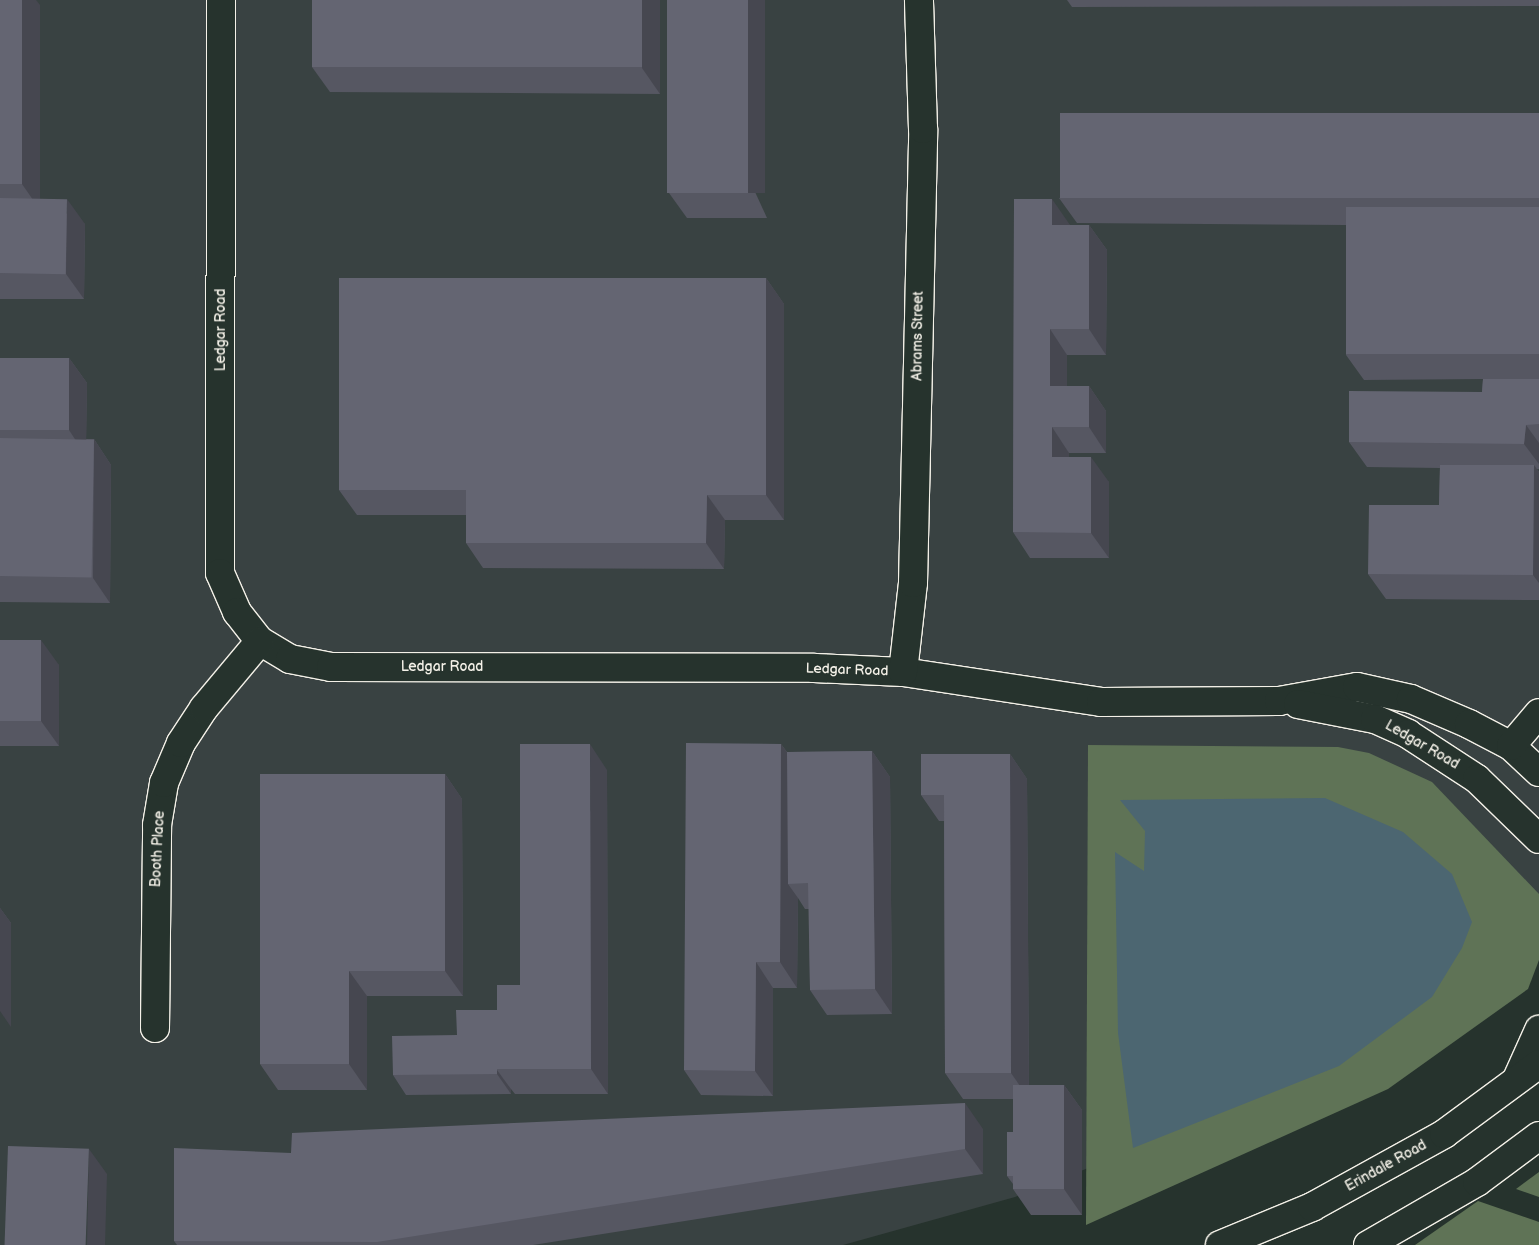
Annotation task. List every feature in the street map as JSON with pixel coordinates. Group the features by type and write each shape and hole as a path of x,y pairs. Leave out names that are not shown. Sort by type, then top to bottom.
{"street":[{"name":"Ledgar Road","path":"221,0 220,573 237,612 260,641 290,659 331,667 904,672 1101,702 1279,701 1357,687 1411,699 1511,746 1539,772"},
{"name":"Abrams Street","path":"904,672 914,554 923,129 919,0"},
{"name":"Booth Place","path":"155,1028 157,825 164,783 181,743 204,708 260,641"},
{"name":"Ledgar Road","path":"1279,701 1375,719 1408,734 1477,779 1539,839"},
{"path":"1511,746 1539,713"},
{"path":"1515,1083 1539,1030"},
{"name":"Erindale Road","path":"1220,1245 1312,1207 1444,1134 1539,1064"},
{"path":"1368,1245 1477,1182 1539,1136"}],"shaded area":[{"path":"0,0 1539,0 1539,928 1420,1037 1015,1197 843,1245 0,1245"}],"green space":[{"path":"1088,745 1338,747 1369,753 1432,782 1539,894 1539,960 1528,989 1388,1089 1086,1225"},
{"path":"1539,1172 1539,1197 1516,1189"},
{"path":"1478,1201 1539,1222 1539,1245 1415,1245"}],"water":[{"path":"1325,798 1403,832 1452,874 1472,922 1462,948 1432,997 1339,1066 1133,1148 1118,1033 1115,852 1144,871 1145,831 1120,800"}],"building":[{"path":"0,0 22,0 22,184 0,184"},
{"path":"312,0 642,0 642,67 312,67"},
{"path":"667,0 748,0 748,193 667,193"},
{"path":"1060,113 1539,113 1539,198 1060,198"},
{"path":"0,198 67,199 66,274 0,273"},
{"path":"1014,199 1052,199 1052,225 1089,225 1089,329 1050,329 1050,386 1089,386 1089,427 1052,427 1052,457 1091,457 1091,533 1013,532"},
{"path":"1346,207 1539,207 1539,354 1346,354"},
{"path":"339,278 766,278 766,495 707,495 706,543 466,543 466,490 339,490"},
{"path":"0,358 69,358 69,430 0,430"},
{"path":"1483,379 1539,379 1539,424 1526,425 1524,444 1349,442 1349,391 1482,392"},
{"path":"0,438 94,440 92,578 0,576"},
{"path":"1440,465 1534,465 1533,575 1368,574 1369,505 1439,505"},
{"path":"0,640 41,640 41,721 0,721"},
{"path":"686,743 781,744 780,962 756,962 755,1071 684,1070"},
{"path":"520,744 590,744 591,1069 497,1069 497,985 520,985"},
{"path":"872,751 875,989 810,990 808,883 788,884 787,752"},
{"path":"921,754 1010,754 1011,1073 945,1073 944,795 921,795"},
{"path":"260,774 445,774 445,971 349,971 349,1064 260,1064"},
{"path":"456,1010 497,1010 497,1074 393,1075 392,1036 457,1035"},
{"path":"1013,1085 1064,1085 1064,1189 1013,1189 1013,1176 1007,1176 1007,1132 1013,1132"},
{"path":"965,1103 965,1149 377,1242 174,1241 174,1148 291,1153 292,1133"},
{"path":"8,1146 89,1149 86,1245 5,1245"}]}
